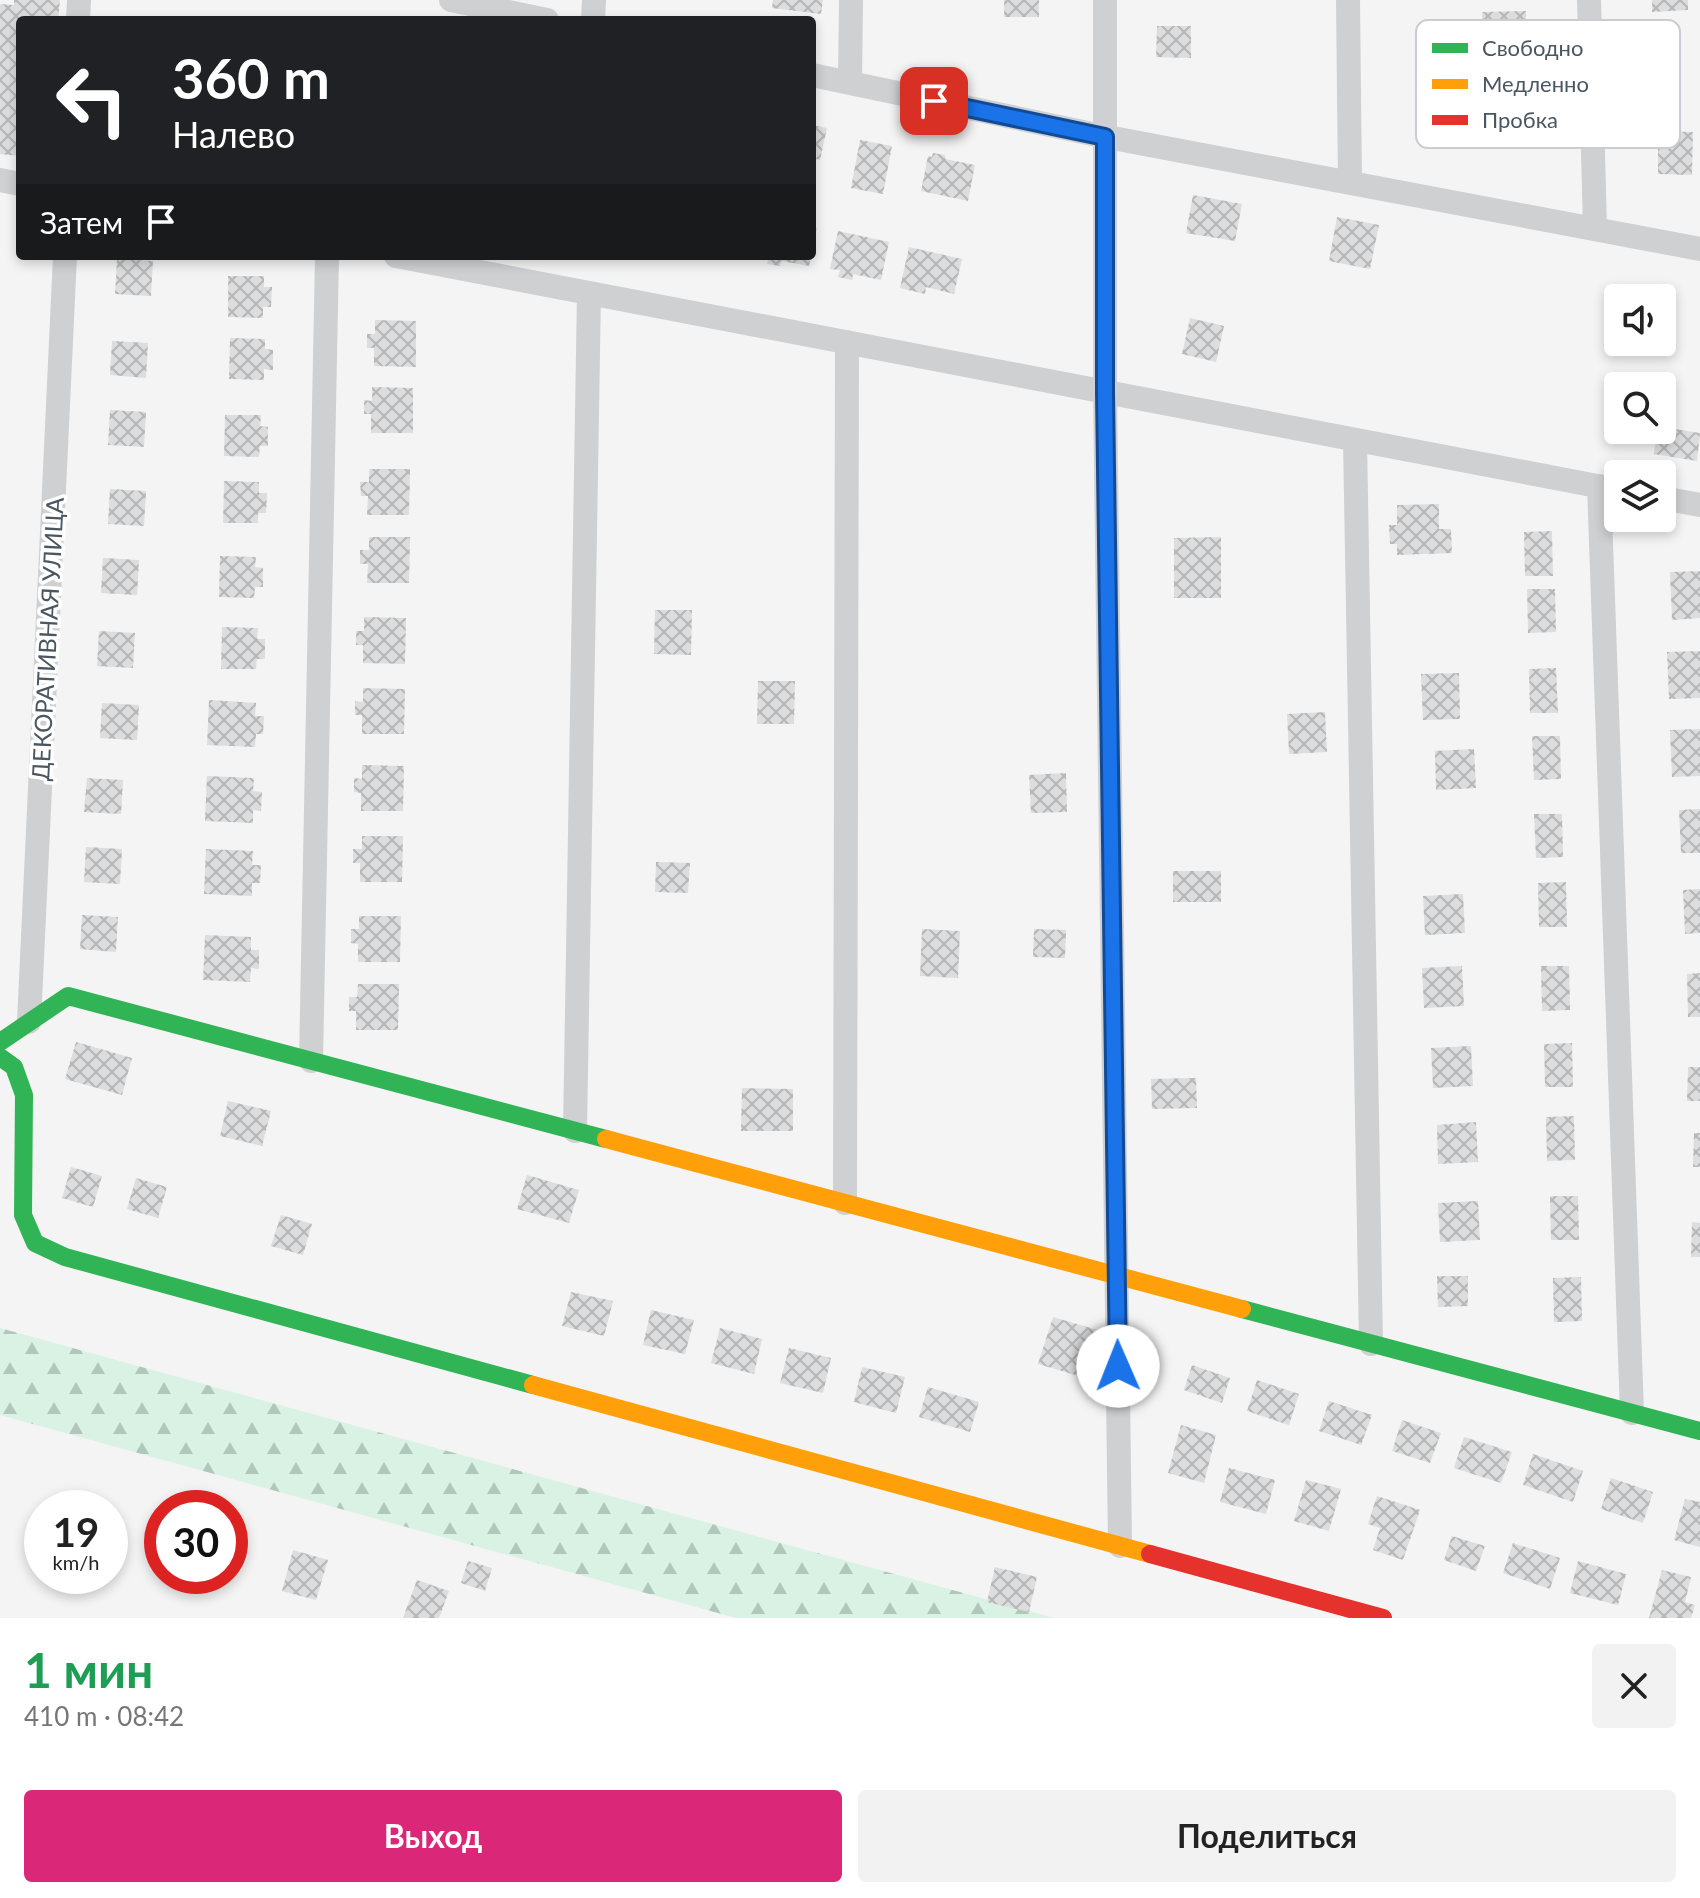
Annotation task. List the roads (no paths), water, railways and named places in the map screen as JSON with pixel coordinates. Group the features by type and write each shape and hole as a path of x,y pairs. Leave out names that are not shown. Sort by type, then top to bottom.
{"street":[{"path":"451,0 528,16"},
{"path":"850,83 851,0"},
{"path":"1105,0 1105,392 1120,1546"},
{"path":"1348,0 1350,183"},
{"path":"1589,0 1590,20"},
{"path":"816,76 1105,137 1700,249"},
{"path":"1593,148 1595,229"},
{"name":"ДЕКОРАТИВНАЯ УЛИЦА","path":"29,1022 65,260"},
{"path":"311,1061 327,260"},
{"path":"417,260 1604,487"},
{"path":"575,1131 589,293"},
{"path":"845,1203 847,342"},
{"path":"1355,440 1371,1344"},
{"path":"1676,501 1700,505"},
{"path":"1609,532 1632,1413"},
{"path":"0,1042 68,996 1700,1431"},
{"path":"0,1057 14,1067 24,1095 23,1215 35,1243 65,1257 1383,1618"}]}
